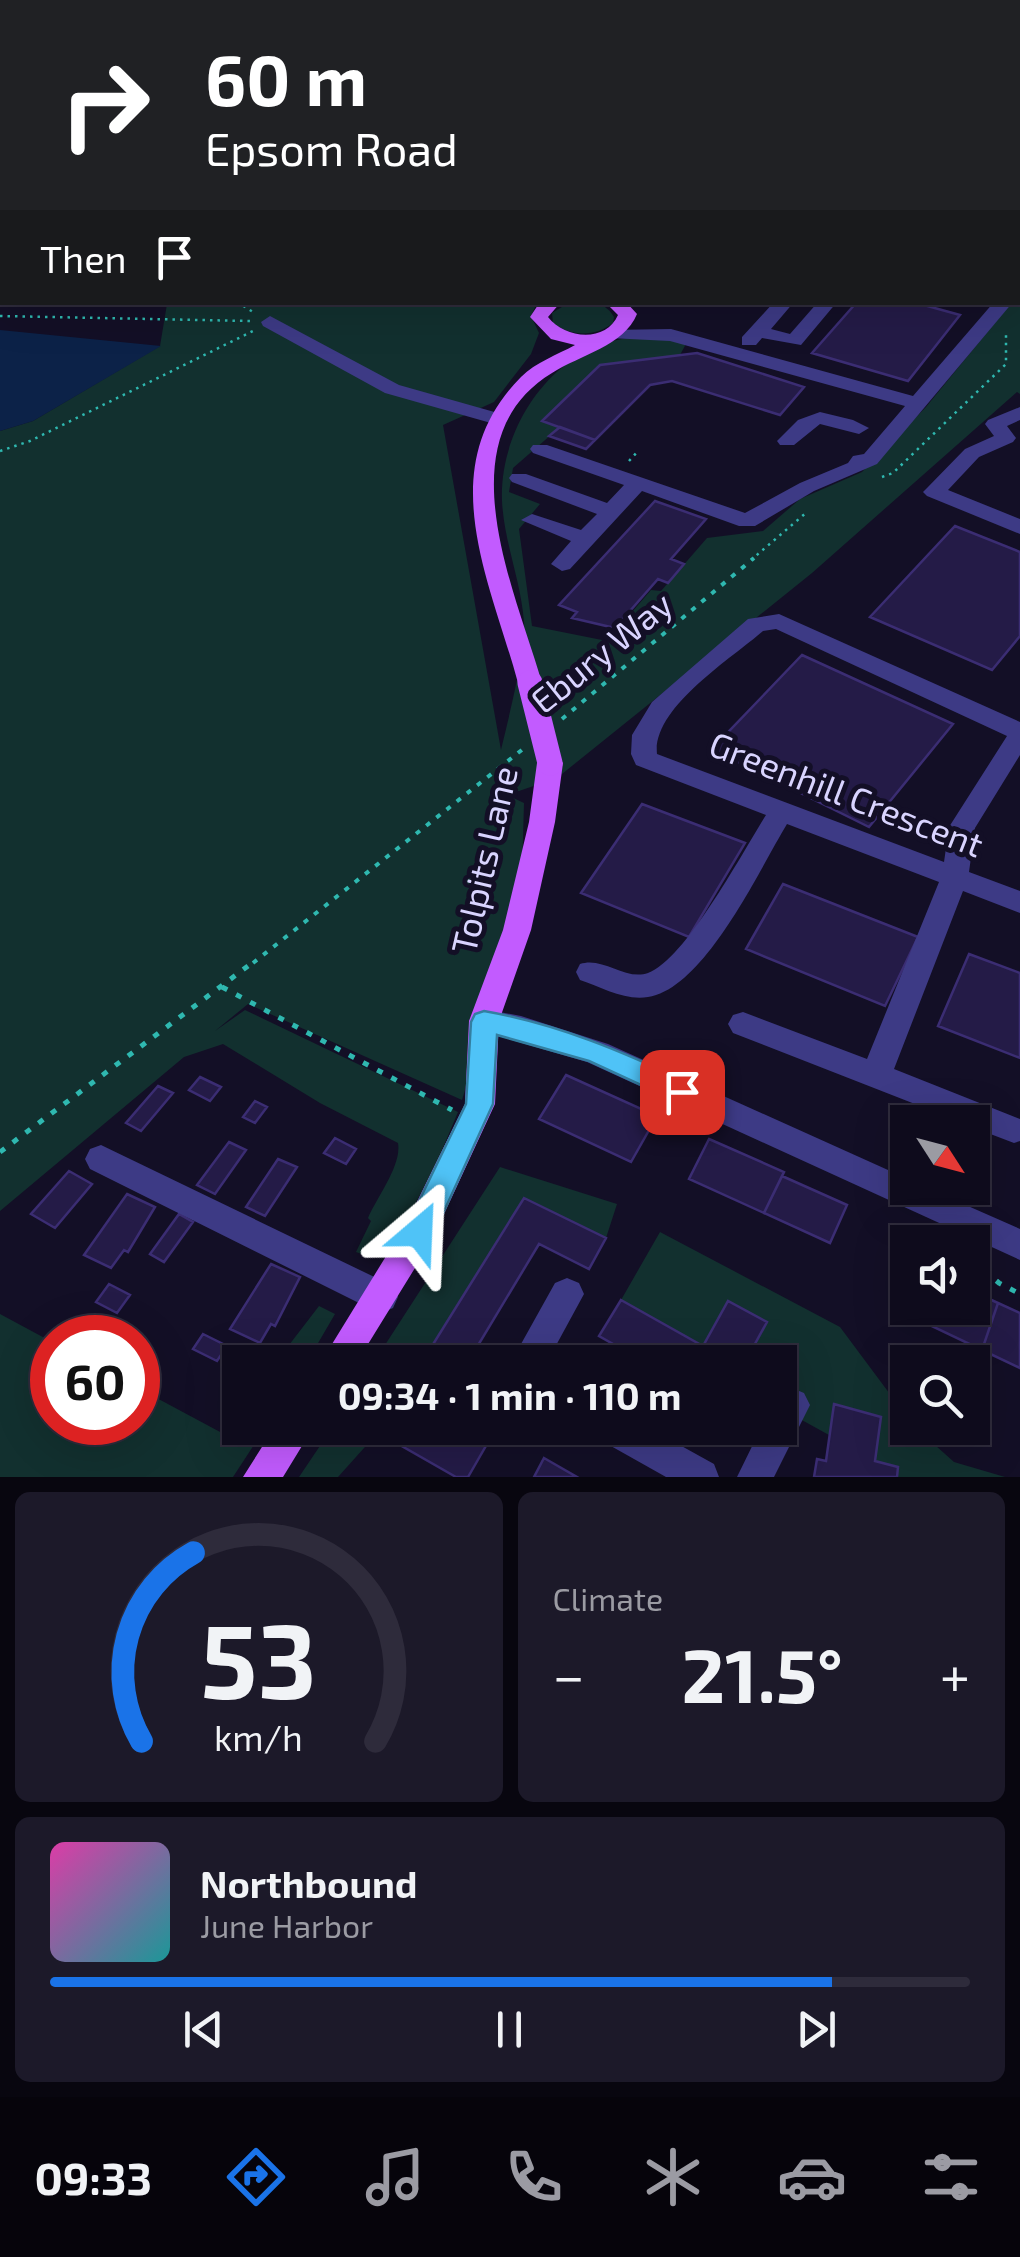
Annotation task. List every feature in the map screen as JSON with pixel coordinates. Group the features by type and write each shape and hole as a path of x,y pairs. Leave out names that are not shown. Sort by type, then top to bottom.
{"main road":[{"name":"Tolpits Lane","path":"548,305 540,311 548,330 595,340"},
{"path":"616,334 624,327 621,308"},
{"name":"Tolpits Lane","path":"532,377 548,330"},
{"name":"Tolpits Lane","path":"349,1345 419,1232 480,1104 484,1022 517,930 542,822 542,751 530,683 483,528 483,471 498,418 532,377 595,340 616,334"},
{"path":"261,1477 283,1445"}],"street":[{"path":"758,331 794,341 825,305"},
{"path":"739,352 782,306"},
{"path":"621,308 671,335"},
{"path":"540,449 747,521 854,467 860,460 870,460 1005,312"},
{"path":"270,322 392,389 498,418"},
{"path":"616,334 671,335 919,404"},
{"path":"1014,518 934,492 972,453 1006,438 994,424 1020,413"},
{"path":"786,441 808,418 817,416 859,428"},
{"path":"959,467 1020,442"},
{"path":"519,478 611,512"},
{"path":"562,564 638,483"},
{"path":"532,520 586,539"},
{"name":"Greenhill Crescent","path":"1020,733 779,620 768,620 756,624 651,721 642,745 645,759 1020,902"},
{"path":"876,1075 955,877 962,827 1020,733"},
{"path":"590,972 634,986 650,986 678,970 781,812"},
{"path":"484,1022 521,1028 597,1052 1020,1245"},
{"path":"744,1024 1014,1130"},
{"path":"101,1159 381,1297"},
{"path":"538,1345 567,1294"},
{"path":"644,1445 700,1477"},
{"path":"755,1477 771,1445"}],"path":[{"path":"876,479 893,473 1006,364 1005,312"},
{"path":"0,316 270,322"},
{"path":"0,451 30,442 270,322"},
{"name":"Ebury Way","path":"551,728 807,511"},
{"name":"Ebury Way","path":"0,1152 542,751"},
{"path":"222,987 456,1112"},
{"path":"990,1276 1020,1294"}],"green space":[{"path":"167,305 536,305 531,316 539,333 531,354 494,402 443,425 501,750 524,635 520,592 503,516 504,472 523,416 560,369 611,341 641,337 687,342 680,355 600,366 542,420 560,427 513,468 509,492 540,504 519,529 532,626 607,641 651,590 661,591 707,538 763,531 800,499 862,472 926,407 1009,305 1020,305 1020,394 1017,392 812,573 557,778 507,795 524,803 521,908 462,1100 248,1004 215,1031 245,1010 458,1112 435,1167 396,1240 367,1256 356,1252 371,1221 368,1218 393,1171 398,1143 320,1103 223,1044 184,1057 0,1211 0,431 33,421 160,346"},
{"path":"565,305 601,305 614,317 606,328 576,333 553,323 552,313"},
{"path":"500,1167 617,1204 606,1238 524,1198 433,1345 385,1345"},
{"path":"660,1232 840,1327 890,1394 890,1445 935,1445 954,1462 1005,1477 897,1477 898,1467 875,1461 880,1416 834,1404 829,1435 797,1417 797,1345 754,1345 766,1321 728,1301 701,1345 621,1300"},
{"path":"319,1306 335,1314 317,1345 289,1345"},
{"path":"0,1314 30,1330 30,1445 160,1445 160,1400 222,1433 222,1445 254,1445 233,1477 0,1477"},
{"path":"321,1445 367,1445 338,1477 299,1477"}],"water":[{"path":"0,330 161,346 33,421 0,431"}],"building":[{"path":"854,305 924,305 960,315 908,381 812,353"},
{"path":"697,353 804,387 780,415 672,381 650,385 595,440 542,421 600,365"},
{"path":"560,427 595,440 586,449 549,436"},
{"path":"655,501 706,519 671,559 684,564 668,583 658,579 615,628 572,618 577,612 559,605"},
{"path":"955,526 1020,552 1020,636 992,670 870,617"},
{"path":"802,655 953,724 869,827 712,749"},
{"path":"642,804 745,843 689,937 581,893"},
{"path":"783,884 918,937 885,1006 746,949"},
{"path":"969,954 1020,973 1020,1058 938,1026"},
{"path":"566,1075 657,1116 631,1162 539,1119"},
{"path":"200,1077 221,1087 210,1101 189,1090"},
{"path":"158,1086 173,1093 141,1131 126,1123"},
{"path":"255,1101 267,1107 255,1123 243,1117"},
{"path":"335,1138 356,1149 346,1164 324,1153"},
{"path":"709,1139 784,1172 764,1213 689,1179"},
{"path":"229,1142 246,1150 215,1194 197,1185"},
{"path":"278,1159 297,1167 265,1216 246,1207"},
{"path":"69,1171 92,1184 55,1228 31,1214"},
{"path":"782,1176 847,1205 830,1243 764,1213"},
{"path":"127,1194 155,1207 128,1252 124,1250 111,1268 84,1255"},
{"path":"524,1198 606,1238 589,1269 539,1244 478,1345 433,1345"},
{"path":"179,1214 193,1222 164,1262 150,1254"},
{"path":"271,1264 300,1277 275,1326 271,1324 260,1343 230,1329"},
{"path":"109,1284 130,1295 117,1313 96,1302"},
{"path":"990,1299 998,1303 984,1345 971,1345 929,1325 990,1325"},
{"path":"621,1300 701,1345 615,1345 599,1336"},
{"path":"728,1301 767,1322 754,1345 704,1345"},
{"path":"998,1303 1020,1313 1020,1368 990,1354 990,1345 984,1345"},
{"path":"203,1334 225,1345 217,1361 193,1349"},
{"path":"834,1404 881,1417 875,1461 898,1467 897,1477 814,1477 817,1459 826,1461"},
{"path":"400,1445 486,1445 468,1477 456,1477"},
{"path":"544,1458 577,1477 534,1477"}],"route":[{"path":"419,1232 480,1104 484,1022 521,1028 597,1052 682,1092"}]}
